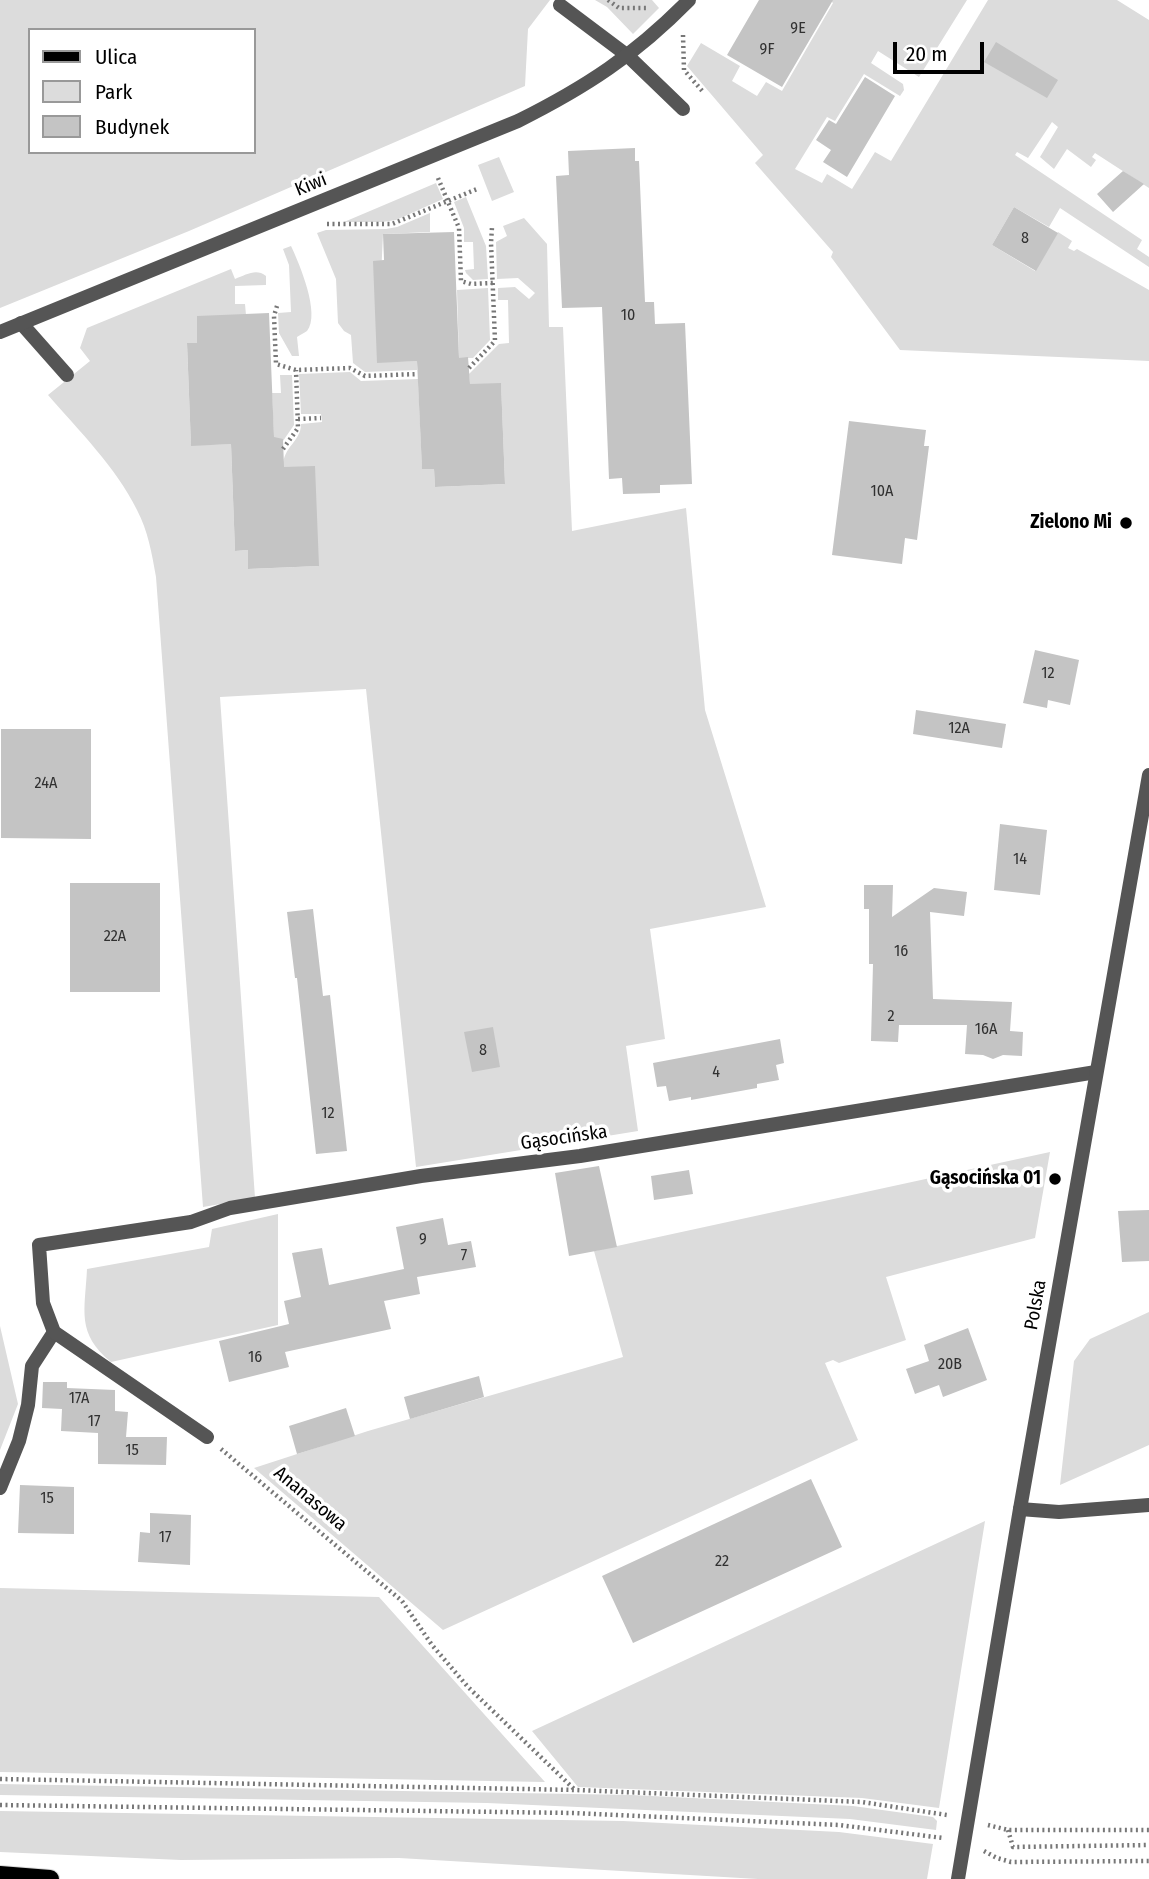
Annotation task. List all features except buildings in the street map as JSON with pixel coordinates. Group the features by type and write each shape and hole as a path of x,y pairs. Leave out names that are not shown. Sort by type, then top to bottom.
{"main road":[{"path":"0,1875 50,1879"}],"street":[{"name":"Kiwi","path":"0,332 518,121 570,95 628,56 689,0"},
{"path":"560,5 628,56 683,109"},
{"path":"21,323 67,374"},
{"name":"Polska","path":"958,1879 957,1841 1020,1509 1149,775"},
{"name":"Gąsocińska","path":"54,1332 43,1303 38,1245 191,1222 230,1208 421,1176 593,1153 1096,1072"},
{"path":"0,1488 19,1441 28,1405 32,1366 54,1332 207,1437"},
{"path":"1020,1509 1059,1512 1149,1505"}],"path":[{"path":"608,0 619,8 652,8"},
{"path":"690,27 682,36 684,70 704,93"},
{"path":"438,178 459,228 459,281 471,284 493,283"},
{"path":"327,224 392,225 477,189"},
{"path":"469,368 495,341 492,228"},
{"path":"278,306 274,316 273,364 296,370 350,368 365,376 418,374"},
{"path":"283,449 298,428 296,370"},
{"path":"298,419 321,418"},
{"name":"Ananasowa","path":"207,1437 402,1601 432,1645 468,1687 576,1790"},
{"path":"0,1779 576,1790 862,1802 961,1818 1008,1830 1149,1830"},
{"path":"0,1805 572,1813 839,1825 957,1841"},
{"path":"1008,1830 1013,1847 1149,1845"},
{"path":"979,1847 997,1858 1011,1862 1149,1861"}],"green space":[{"path":"0,0 550,0 528,29 525,86 189,231 0,308"},
{"path":"595,0 652,0 659,8 633,34 607,7"},
{"path":"830,0 967,0 919,77 878,51 871,63 903,84 904,90 900,96 864,74 835,121 827,117 795,169 822,183 827,174 852,189 875,152 891,161 988,0 1117,0 1149,20 1149,188 1095,153 1092,157 1096,160 1091,167 1067,149 1054,169 1040,157 1058,127 1052,122 1028,158 1017,152 1015,155 1142,240 1137,249 1149,257 1149,267 1060,208 1049,227 1014,207 992,245 1035,271 1058,232 1072,241 1068,248 1074,251 1077,249 1149,290 1149,361 900,350 831,257 833,252 755,163 763,155 687,66 701,43 740,66 732,81 757,96 766,82 782,91 833,3"},
{"path":"499,157 514,192 492,201 478,165"},
{"path":"436,183 443,199 396,220 344,222"},
{"path":"466,197 486,246 488,279 473,280 465,270 474,269 473,242 464,242 464,228 454,202"},
{"path":"430,213 430,232 383,234 377,362 417,361 417,370 365,372 353,363 351,335 338,323 336,279 317,233 326,230 386,229"},
{"path":"524,218 547,244 549,327 563,327 572,531 686,508 705,710 766,907 650,929 665,1039 626,1046 638,1131 416,1167 366,689 220,697 255,1198 203,1207 153,560 144,526 119,479 48,395 90,361 80,348 87,328 231,269 235,279 255,272 266,276 266,285 235,286 235,304 245,304 246,315 197,317 197,343 187,344 191,445 231,444 235,551 248,550 249,569 319,566 283,467 286,454 298,435 301,424 322,422 321,414 301,414 299,374 350,372 361,381 418,379 422,468 434,469 435,487 505,484 501,384 470,384 469,374 499,344 509,343 508,300 498,300 498,288 515,287 529,299 535,293 518,278 497,279 496,242 507,236 503,226"},
{"path":"291,246 307,288 312,313 307,331 297,337 299,356 292,356 279,333 278,313 291,312 289,265 283,249"},
{"path":"488,288 490,340 473,358 459,358 457,290"},
{"path":"280,375 292,375 294,425 283,441 274,440 272,393 281,393"},
{"path":"1050,1152 1035,1238 886,1277 906,1340 839,1363 833,1360 825,1363 858,1440 443,1630 254,1468 368,1431 623,1357 594,1251"},
{"path":"278,1214 278,1325 111,1362 92,1341 87,1331 84,1309 87,1269 209,1247 212,1229"},
{"path":"1149,1312 1149,1445 1060,1485 1074,1361 1090,1339"},
{"path":"0,1326 18,1404 0,1450"},
{"path":"985,1521 939,1808 862,1798 578,1787 532,1731"},
{"path":"0,1588 379,1597 545,1782 0,1772"},
{"path":"0,1784 632,1795 853,1806 933,1817 937,1821 936,1830 850,1819 487,1803 0,1795"},
{"path":"0,1811 623,1821 839,1832 933,1844 927,1879 758,1879 399,1858 181,1860 0,1852"}],"place":[{"name":"Zielono Mi","path":"1126,523"},
{"name":"Gąsocińska 01","path":"1055,1179"}]}
